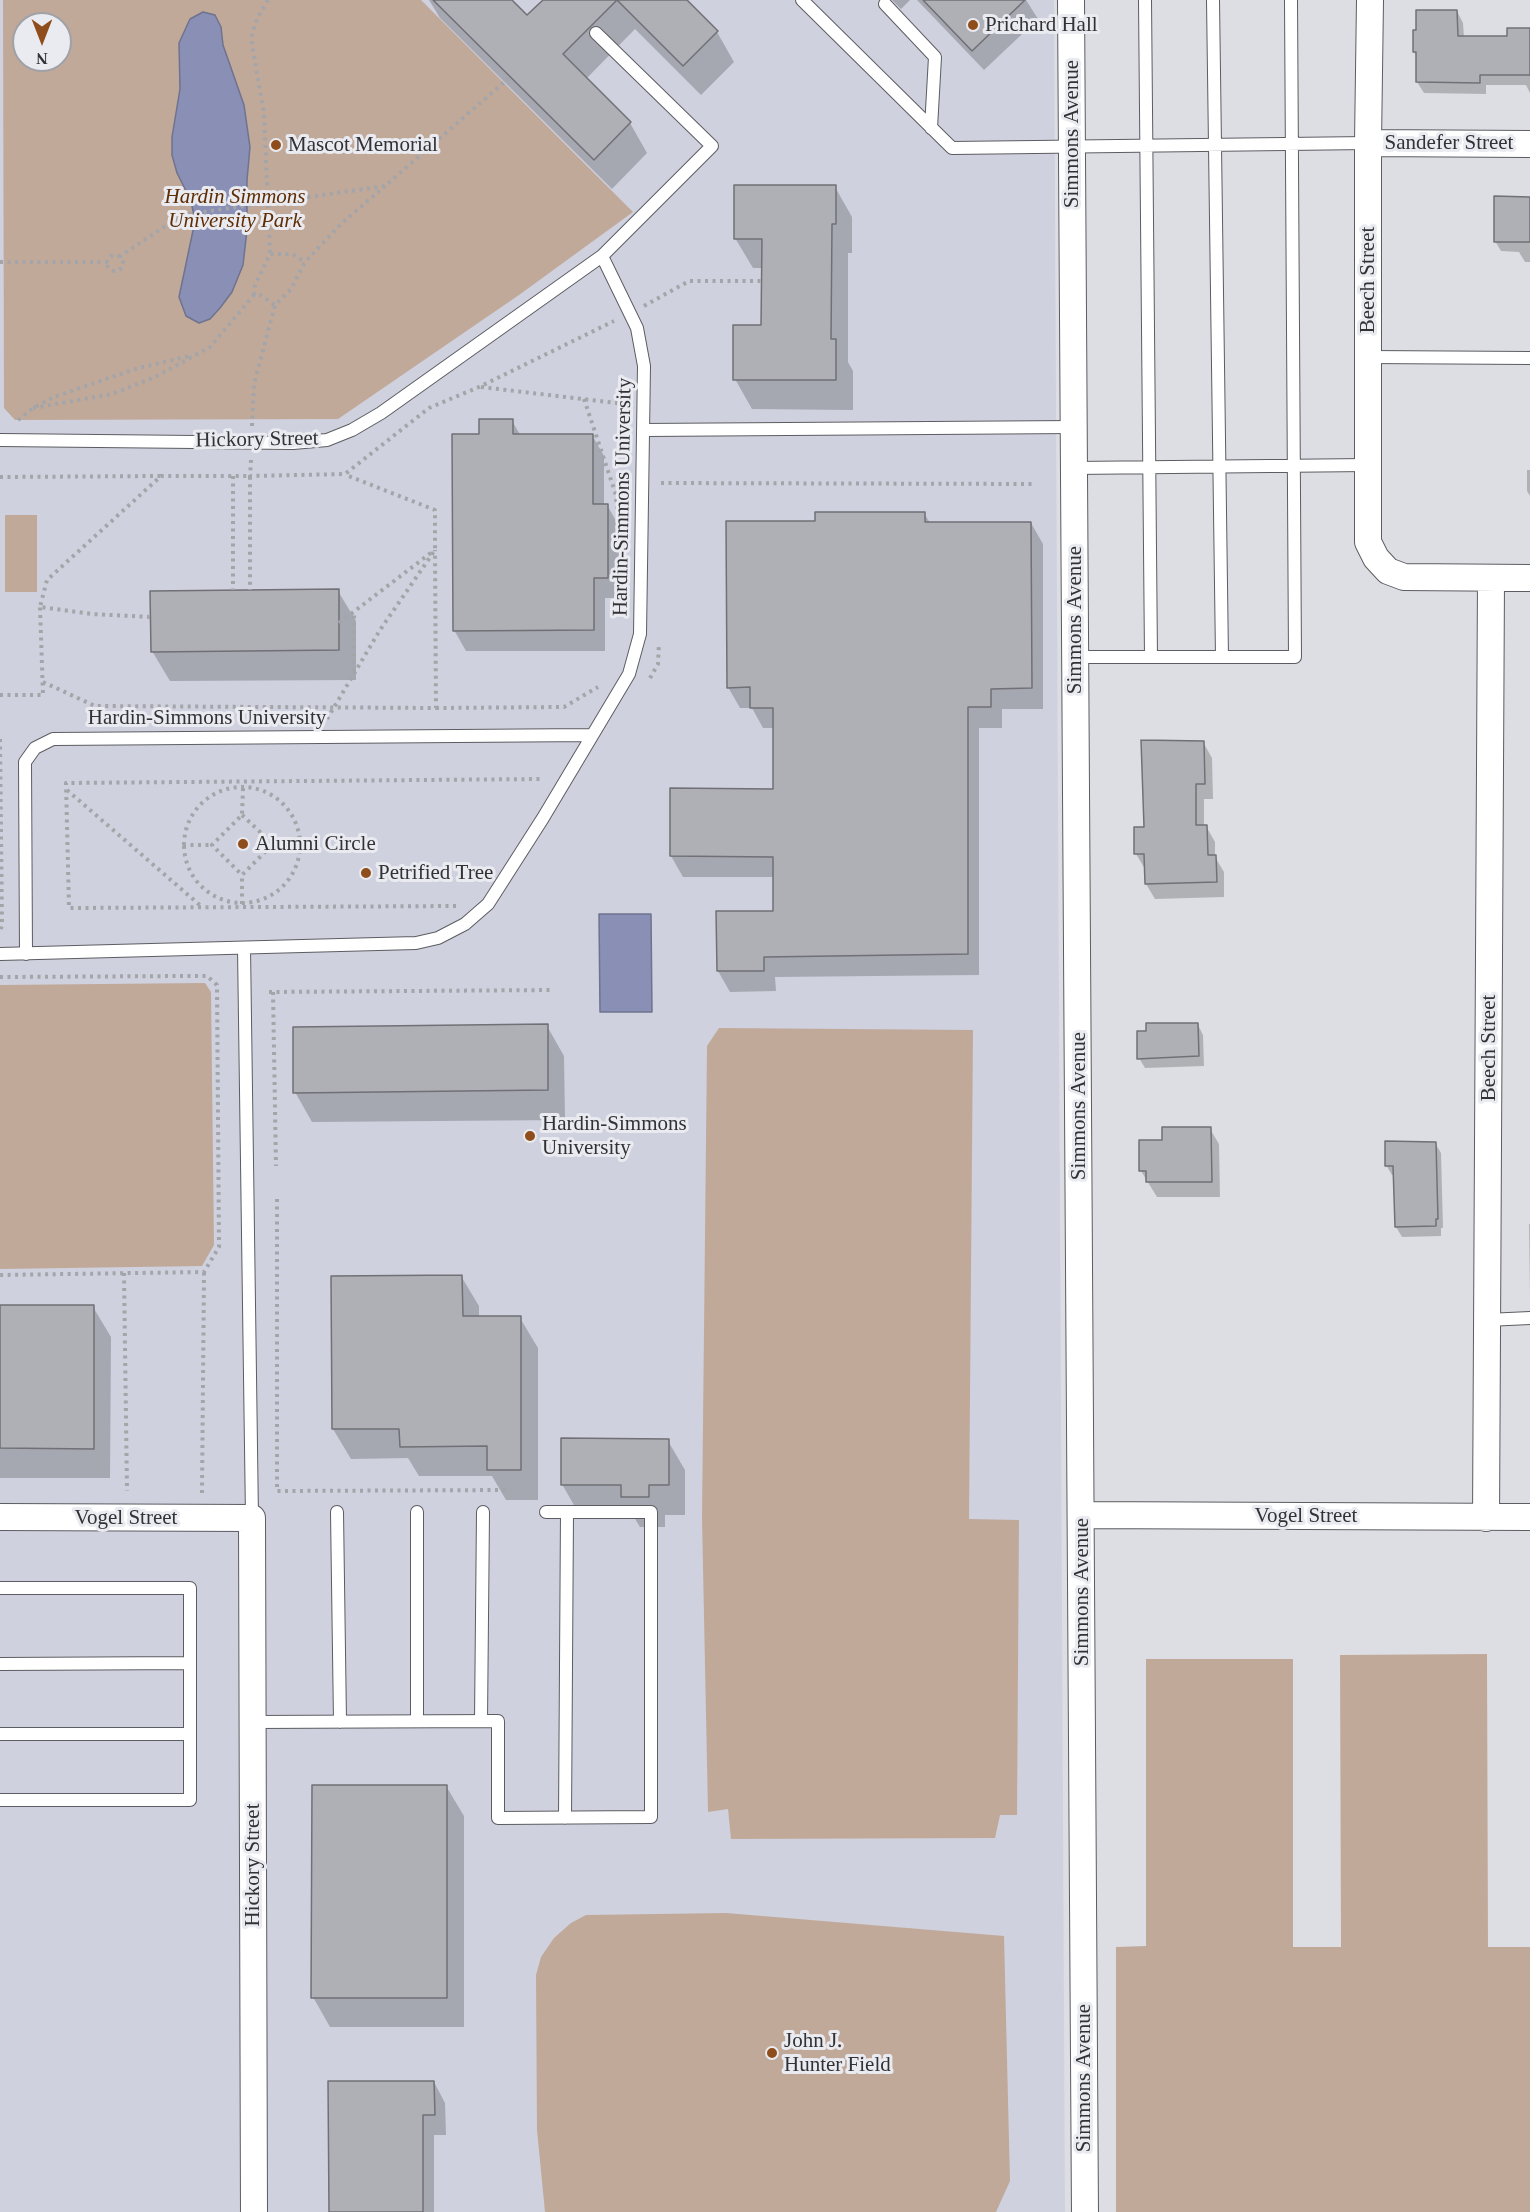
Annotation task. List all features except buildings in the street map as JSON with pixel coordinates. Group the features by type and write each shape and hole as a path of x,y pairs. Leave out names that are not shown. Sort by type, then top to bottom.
{"street":[{"name":"Simmons Avenue","path":"1071,0 1085,2212"},
{"name":"Beech Street","path":"1370,0 1368,542 1376,558 1388,571 1404,577 1491,579 1486,1518"},
{"name":"Sandefer Street","path":"1368,143 1530,144"},
{"path":"1491,579 1530,578"},
{"name":"Vogel Street","path":"1082,1515 1530,1517"},
{"name":"Vogel Street","path":"0,1517 252,1518"},
{"name":"Hickory Street","path":"252,1518 254,2212"}],"lane":[{"path":"802,0 952,148 1368,143"},
{"path":"1145,0 1151,657"},
{"path":"1214,0 1222,657"},
{"path":"1075,657 1295,657 1291,0"},
{"path":"885,4 935,57 931,128"},
{"name":"Hickory Street","path":"0,440 294,443 327,440 352,430 381,413 602,256 712,146 596,33"},
{"name":"Hardin-Simmons University","path":"0,954 416,943 438,938 465,924 488,904 543,818 629,674 640,633 644,366 637,328 602,256"},
{"path":"1368,357 1530,358"},
{"path":"644,430 1074,427"},
{"path":"1074,468 1368,465"},
{"name":"Hardin-Simmons University","path":"26,954 25,762 35,748 53,739 591,735"},
{"path":"244,948 252,1518"},
{"path":"1487,1320 1530,1318"},
{"path":"337,1512 340,1722"},
{"path":"417,1512 417,1721"},
{"path":"481,1721 483,1512"},
{"path":"252,1722 498,1721 498,1818 651,1818 651,1512 546,1512"},
{"path":"565,1818 567,1512"},
{"path":"0,1588 190,1588 190,1800 0,1800"},
{"path":"0,1664 190,1663"},
{"path":"0,1734 190,1734"}],"path":[{"path":"33,408 112,394 155,377 210,347 254,295 255,285 270,254 264,114 251,39 257,19 268,0"},
{"path":"250,590 250,476 254,384 275,305 291,289 305,262 342,223 510,77"},
{"path":"107,262 112,256 119,257 182,215 385,186"},
{"path":"270,254 292,254 305,262"},
{"path":"107,262 109,268 117,271 122,266 119,257"},
{"path":"0,262 107,262"},
{"path":"345,474 429,408 479,387 630,313 689,281 761,281"},
{"path":"254,295 260,295 275,305"},
{"path":"16,422 33,408 54,397 135,369 196,354"},
{"path":"479,387 644,406"},
{"path":"584,399 615,492 621,533"},
{"path":"0,477 345,474 435,510 436,708"},
{"path":"0,695 43,695 40,607 47,580 161,476"},
{"path":"233,476 233,590"},
{"path":"661,494 661,483 1036,484"},
{"path":"339,623 435,550"},
{"path":"316,736 380,630 435,550"},
{"path":"40,607 92,614 150,617"},
{"path":"354,611 354,674"},
{"path":"647,682 658,664 659,641"},
{"path":"43,682 95,706 436,708 564,707 597,688 604,681"},
{"path":"0,739 3,925 0,932"},
{"path":"466,906 242,905 69,908 66,783 543,779"},
{"path":"183,845 212,845 242,815 242,782"},
{"path":"243,788 260,790 275,798 287,809 295,822 299,845 294,870 285,884 273,894 242,905 213,896 200,886 185,860 183,845 192,815 201,804 228,789 243,788"},
{"path":"66,790 201,907"},
{"path":"242,815 273,844 299,845"},
{"path":"242,905 242,875 273,844"},
{"path":"212,845 242,875"},
{"path":"0,977 187,975 207,976 217,985 219,1247 204,1272 203,1493 192,1493"},
{"path":"276,1166 271,992 554,990"},
{"path":"277,1199 277,1491 508,1490"},
{"path":"0,1275 204,1272"},
{"path":"124,1273 127,1493"},
{"path":"116,1493 138,1493"}],"shaded area":[{"name":"Hardin-Simmons University","path":"0,0 1054,0 1065,2212 0,2212"}],"green space":[{"name":"Hardin Simmons University Park","path":"3,0 421,0 633,212 519,295 338,419 15,420 4,408"},
{"path":"5,515 37,515 37,592 5,592"},
{"path":"205,983 211,992 214,1245 202,1266 0,1269 0,985"},
{"path":"719,1028 973,1030 969,1519 1019,1520 1017,1815 1000,1815 995,1838 731,1839 728,1809 708,1812 702,1518 707,1046"},
{"path":"1487,1654 1488,1947 1530,1947 1530,2212 1116,2212 1116,1947 1146,1946 1146,1659 1293,1659 1293,1947 1341,1947 1340,1655"},
{"name":"John J. Hunter Field","path":"726,1913 1004,1936 1010,2181 996,2212 545,2212 537,2130 536,1975 541,1957 554,1938 571,1923 586,1915"}],"water":[{"path":"203,12 215,15 221,27 223,45 244,105 250,147 247,180 247,230 243,265 232,292 220,308 210,319 199,323 186,316 179,297 195,221 191,201 177,173 172,155 172,137 180,89 179,43 190,19"},
{"path":"599,914 651,914 652,1012 600,1012"}],"place":[{"name":"Prichard Hall","path":"973,25"},
{"name":"Mascot Memorial","path":"276,145"},
{"name":"Alumni Circle","path":"243,844"},
{"name":"Petrified Tree","path":"366,873"},
{"name":"Hardin-Simmons University","path":"530,1136"},
{"name":"John J. Hunter Field","path":"772,2053"}]}
